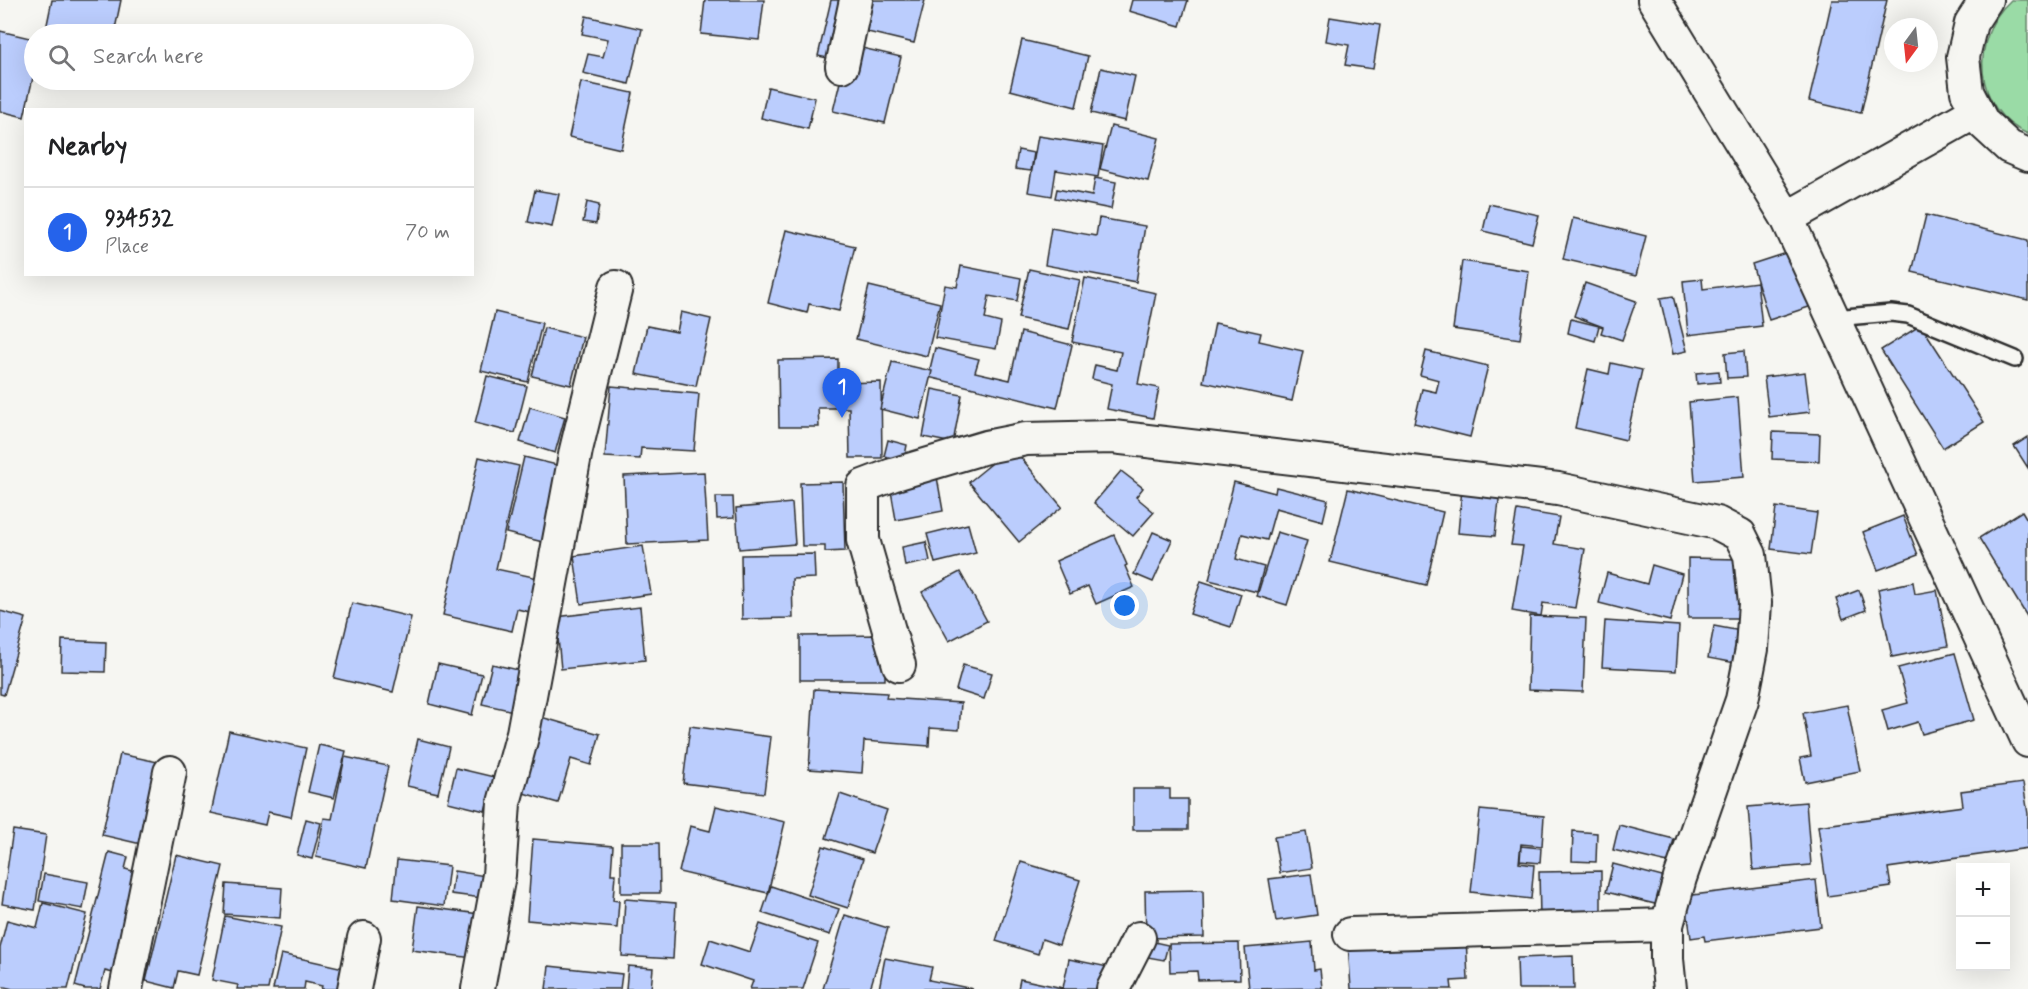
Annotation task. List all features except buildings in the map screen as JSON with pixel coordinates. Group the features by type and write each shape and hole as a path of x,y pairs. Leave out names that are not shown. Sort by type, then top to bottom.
{"street":[{"path":"842,66 856,0"},
{"path":"1654,0 1787,218 2025,726"},
{"path":"1986,0 1971,23 1963,57 1967,92 1983,123 2009,147 2028,155"},
{"path":"1787,218 1977,111"},
{"path":"478,989 499,875 504,803 523,733 576,450 616,287"},
{"path":"899,665 863,540 863,486 891,475 986,447 1026,439 1113,437 1558,489 1718,523 1740,535 1750,555 1755,603 1752,649 1742,700 1680,878 1667,925 1670,989"},
{"path":"126,989 170,772"},
{"path":"1350,934 1667,925"},
{"path":"354,989 364,938"},
{"path":"1113,989 1139,938"}],"lane":[{"path":"1834,318 1891,313 1908,315 2015,359"}],"green space":[{"path":"2011,0 2028,0 2028,134 2010,123 1996,109 1987,92 1983,73 1983,53 1988,34 1997,16"}],"place":[{"name":"934532","path":"842,418"}]}
